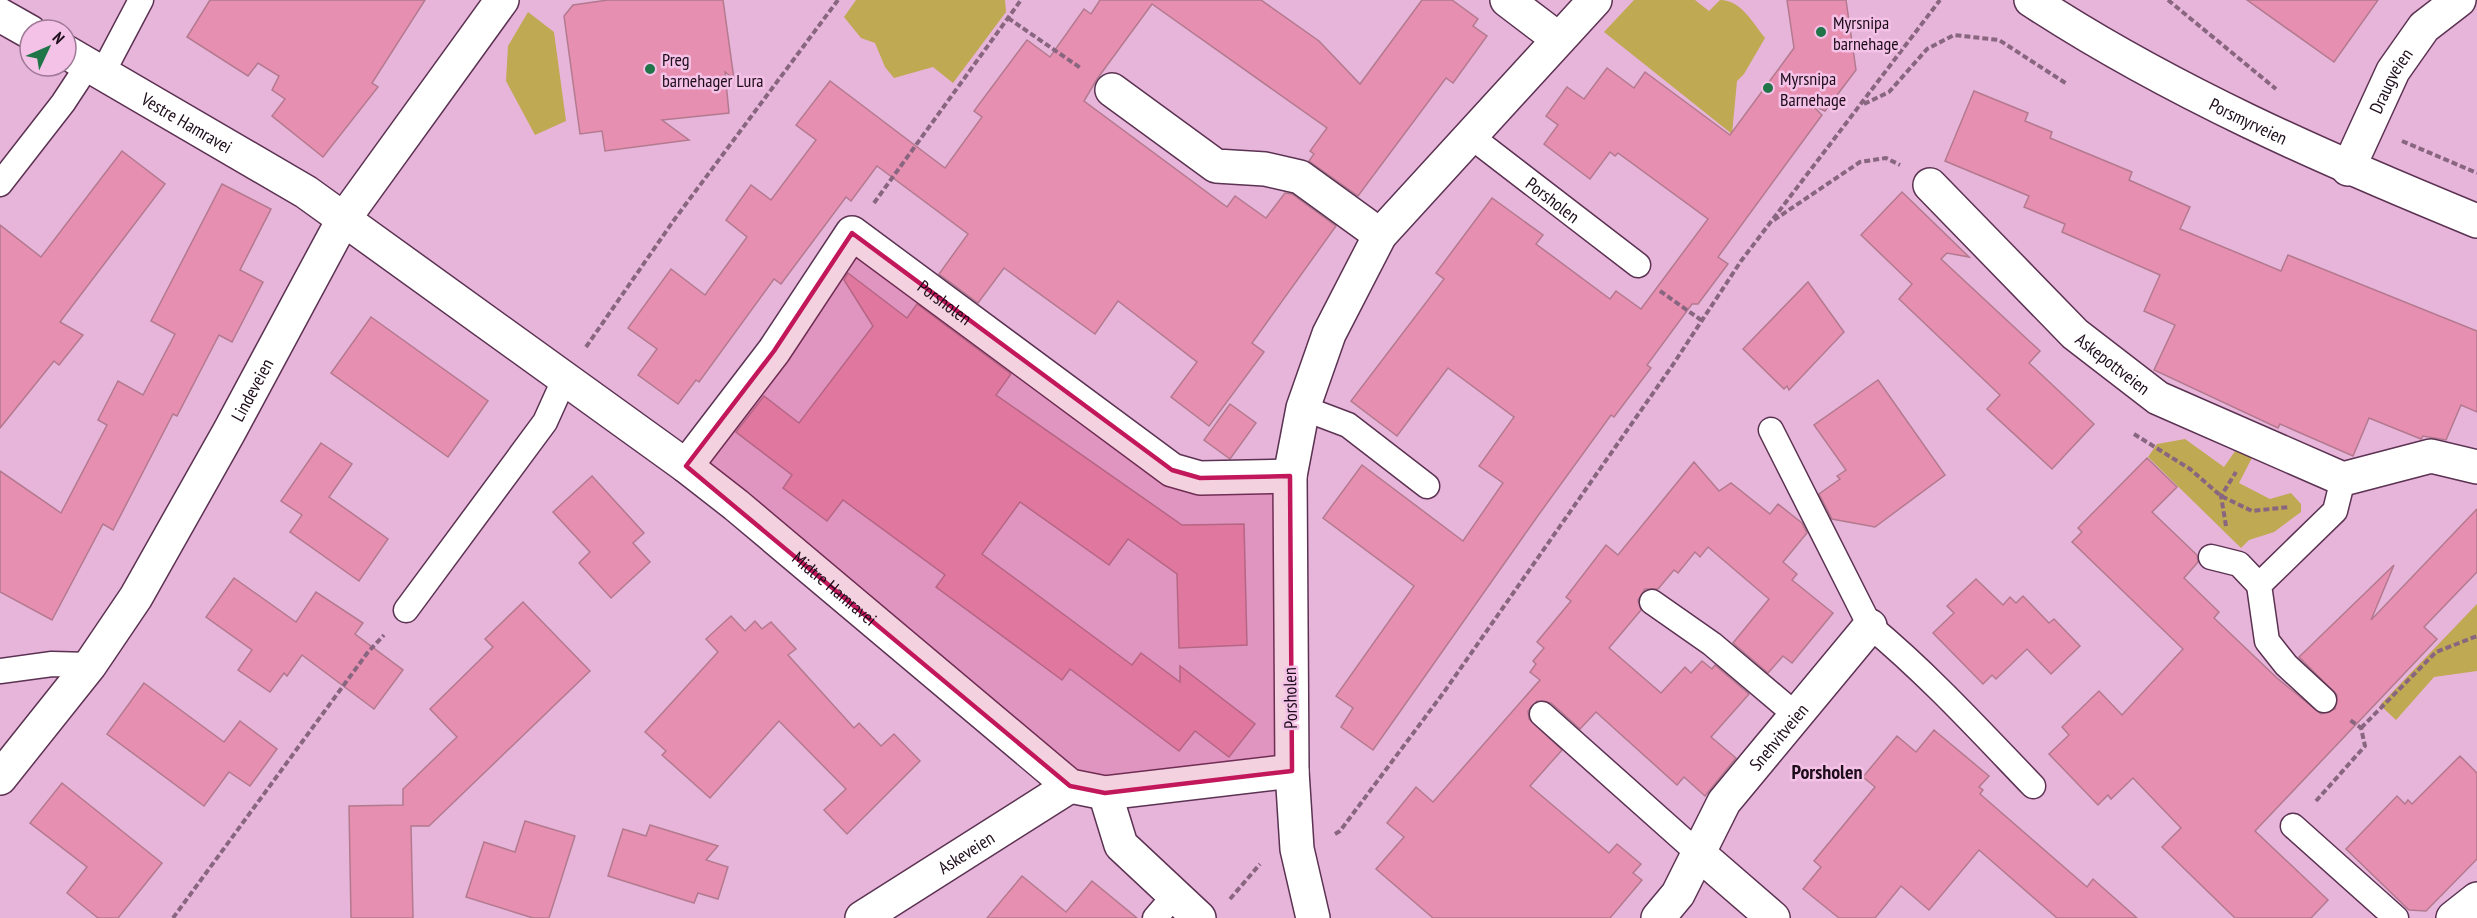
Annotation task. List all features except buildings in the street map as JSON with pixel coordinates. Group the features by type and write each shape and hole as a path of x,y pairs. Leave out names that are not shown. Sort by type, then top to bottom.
{"street":[{"name":"Lindeveien","path":"0,778 90,665 136,597 230,432 343,220 502,0"},
{"path":"1507,0 1557,38"},
{"name":"Porsholen","path":"1312,918 1297,849 1292,771 1290,476 1303,408 1329,334 1380,235 1557,38 1595,0"},
{"name":"Porsmyrveien","path":"2031,0 2162,80 2348,169 2477,221"},
{"name":"Draugveien","path":"2348,169 2393,71 2424,27 2450,2"},
{"path":"0,15 18,25"},
{"name":"Vestre Hamravei","path":"86,63 306,192 343,220"},
{"path":"1112,90 1215,166 1265,170 1300,177 1380,235"},
{"name":"Askepottveien","path":"1930,185 2075,334 2158,398 2343,479"},
{"name":"Midtre Hamravei","path":"343,220 686,466 736,505 1070,786 1105,793 1292,771"},
{"path":"686,466 774,351 852,233"},
{"name":"Porsholen","path":"852,233 1172,470 1200,478 1290,476"},
{"path":"2343,479 2431,456 2477,467"},
{"name":"Snehvitveien","path":"1658,918 1678,894 1724,802 1870,626"},
{"name":"Askeveien","path":"862,918 1070,786"},
{"path":"1105,793 1121,845 1190,910"},
{"path":"1698,853 1773,918"},
{"path":"2453,918 2477,899"}],"lane":[{"path":"0,184 63,104 86,63 141,0"},
{"name":"Porsholen","path":"1469,135 1638,264"},
{"path":"406,609 545,422 564,380"},
{"path":"1303,408 1347,425 1428,486"},
{"path":"1772,429 1870,626 1949,699 2033,786"},
{"path":"2259,585 2335,511 2343,479"},
{"path":"2211,557 2239,564 2259,585 2267,641 2286,665 2324,700"},
{"path":"1652,602 1712,645 1796,715"},
{"path":"0,671 52,664 90,665"},
{"path":"1542,714 1698,853"},
{"path":"2293,826 2396,918"}],"path":[{"path":"564,380 674,220 838,0"},
{"path":"852,233 1021,0"},
{"path":"1190,910 1280,849 1297,849 1340,831 1444,692 1771,222 1940,0"},
{"path":"2168,0 2281,91"},
{"path":"1008,18 1112,90"},
{"path":"1863,104 1889,92 1928,49 1954,35 1999,40 2067,84"},
{"path":"2367,126 2477,172"},
{"path":"1771,222 1860,162 1886,158 1906,168 1930,185"},
{"path":"1638,264 1636,274 1701,321"},
{"path":"2134,434 2190,469 2221,495 2252,511 2293,506"},
{"path":"2229,535 2221,495 2239,463"},
{"path":"173,918 368,652 406,609"},
{"path":"2361,728 2436,652 2477,636"},
{"path":"2293,826 2365,746 2361,728 2324,700"}],"highlighted area":[{"path":"852,233 1172,470 1200,478 1290,476 1292,771 1105,793 1070,786 686,466 774,351"}],"shaded area":[{"path":"856,0 1005,0 1006,12 953,83 933,67 894,78 885,67 875,43 861,38 844,17"},
{"path":"1634,0 1695,0 1709,11 1720,0 1727,1 1746,13 1765,38 1744,74 1737,81 1732,134 1604,32"},
{"path":"528,12 554,32 566,121 535,135 506,81 508,46"},
{"path":"2185,439 2224,467 2240,444 2256,450 2239,483 2270,499 2291,493 2301,504 2301,512 2274,532 2249,540 2241,548 2148,457 2157,444"},
{"path":"2477,604 2477,671 2434,677 2396,720 2380,705"}],"place":[{"name":"Myrsnipa barnehage","path":"1821,32"},
{"name":"Preg barnehager Lura","path":"650,69"},
{"name":"Myrsnipa Barnehage","path":"1768,88"}],"district":[{"name":"Porsholen","path":"1827,772"}]}
